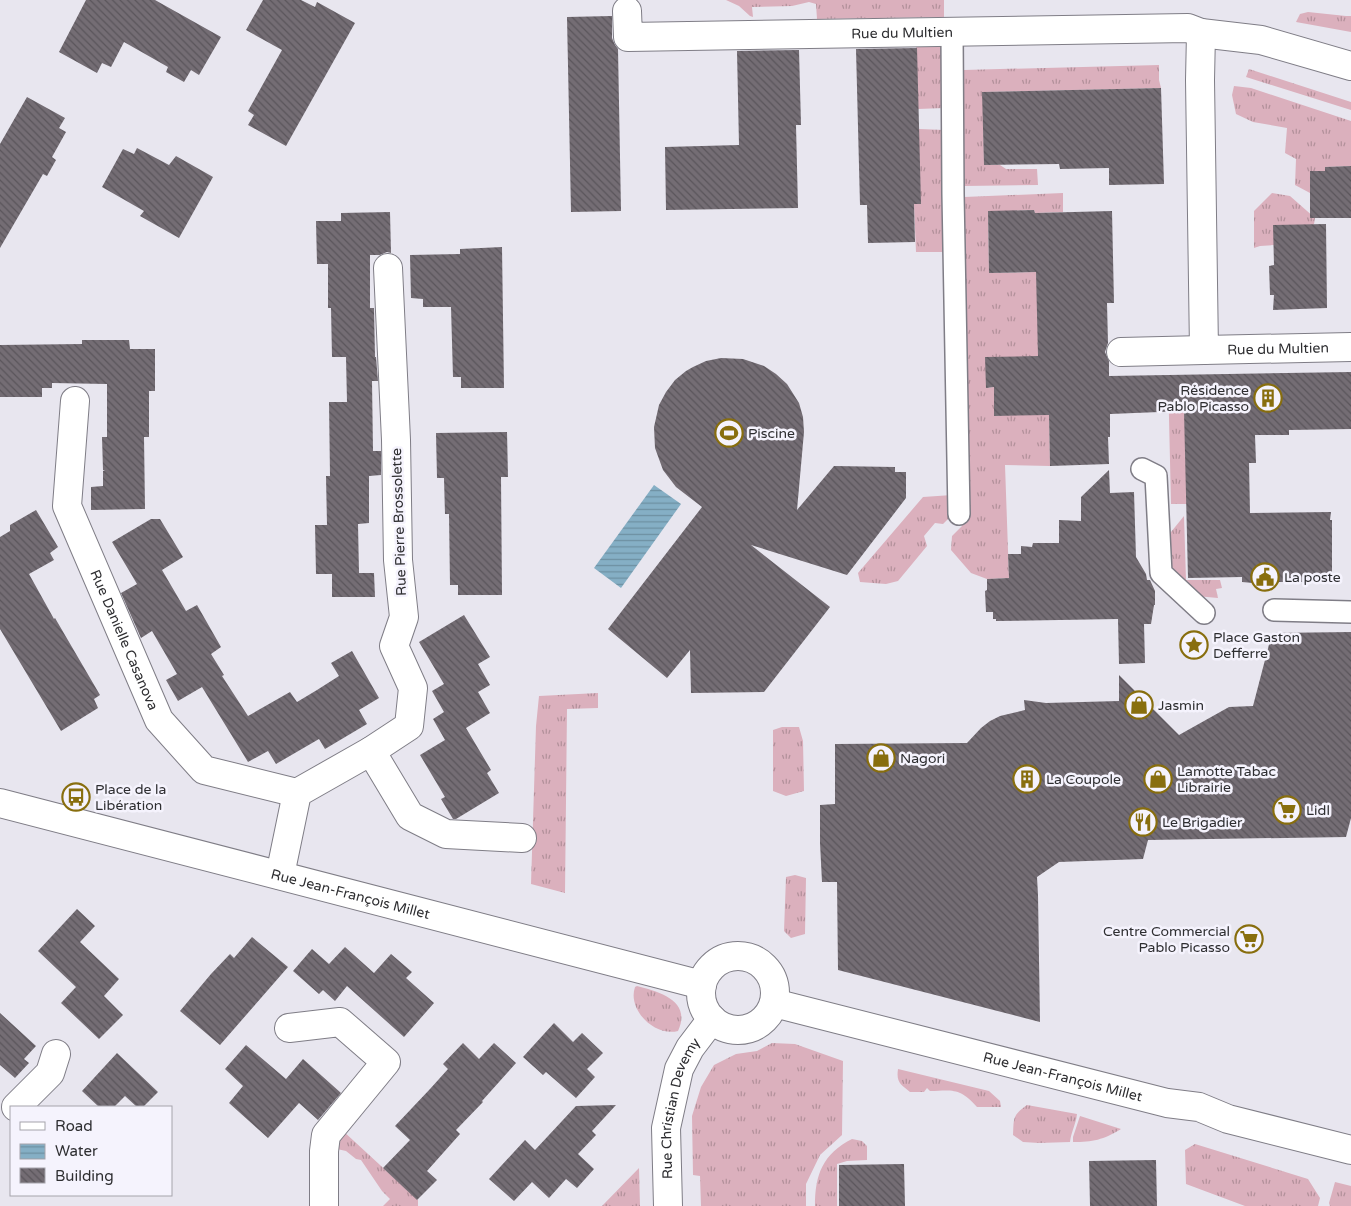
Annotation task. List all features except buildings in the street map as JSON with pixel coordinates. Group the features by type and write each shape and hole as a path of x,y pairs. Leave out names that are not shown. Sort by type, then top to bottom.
{"street":[{"name":"Rue du Multien","path":"627,11 628,37 1188,28 1201,33 1261,40 1351,66"},
{"path":"952,31 959,514"},
{"path":"1201,33 1204,350"},
{"name":"Rue Pierre Brossolette","path":"296,793 409,726 414,688 394,646 404,617 398,560 395,420 388,268"},
{"name":"Rue du Multien","path":"1121,352 1351,347"},
{"name":"Rue Danielle Casanova","path":"75,401 67,506 158,720 204,770 296,793"},
{"path":"1142,469 1156,476 1160,573 1204,613"},
{"path":"1274,610 1351,612"},
{"path":"371,750 410,816 446,834 522,838"},
{"path":"280,875 296,793"},
{"name":"Rue Jean-François Millet","path":"0,803 702,984"},
{"path":"735,956 747,957 758,961 767,969 773,979 776,991 774,1003 770,1013 762,1021 742,1030 732,1029 722,1026 712,1019 707,1012 701,994 702,984 706,974 723,959 735,956"},
{"name":"Rue Jean-François Millet","path":"774,1003 1167,1103 1198,1107 1228,1118 1351,1150"},
{"name":"Rue Christian Devemy","path":"668,1206 666,1128 679,1069 690,1048 712,1019"},
{"path":"289,1028 340,1022 386,1062 326,1135 324,1152 324,1206"},
{"path":"17,1106 50,1073 56,1054"}],"green space":[{"path":"726,0 944,0 944,17 817,19 816,4 809,2 792,6 752,7 753,17 739,6"},
{"path":"1308,12 1351,16 1351,32 1296,22 1300,14"},
{"path":"942,42 944,108 918,109 916,44"},
{"path":"1159,65 1161,88 983,92 984,165 1000,165 1006,169 1037,169 1038,185 964,186 964,70"},
{"path":"1249,69 1351,102 1351,110 1246,77"},
{"path":"1234,86 1251,88 1351,121 1351,166 1325,167 1325,171 1310,171 1310,189 1325,201 1295,185 1296,159 1285,153 1287,128 1253,122 1236,114 1232,95"},
{"path":"919,129 945,130 947,252 916,252 914,204"},
{"path":"1063,193 1063,212 1035,213 1034,210 988,212 989,273 1036,272 1048,362 987,388 994,387 995,416 1049,410 1050,466 1005,465 1009,578 987,579 971,573 951,550 952,536 962,526 959,514 966,464 964,197"},
{"path":"1272,193 1290,196 1315,218 1314,224 1274,245 1254,248 1254,211"},
{"path":"1168,375 1184,375 1187,504 1171,504"},
{"path":"952,495 953,514 943,524 935,523 924,536 927,546 898,581 886,584 860,582 858,573 923,497"},
{"path":"1184,516 1186,580 1220,580 1222,588 1216,589 1218,598 1196,596 1171,572 1171,532"},
{"path":"598,693 598,708 567,709 565,893 531,884 536,726 539,696"},
{"path":"782,727 799,727 803,741 804,791 786,796 773,791 773,730"},
{"path":"795,875 806,878 805,934 791,938 784,931 786,877"},
{"path":"635,987 664,995 677,1005 681,1012 678,1031 660,1030 645,1020 635,1004"},
{"path":"772,1043 795,1044 843,1061 842,1135 820,1155 806,1184 806,1206 701,1206 700,1176 693,1175 692,1116 701,1087 714,1065 736,1054 757,1051"},
{"path":"898,1069 989,1091 1000,1101 1001,1107 977,1107 966,1096 951,1091 930,1091 927,1088 924,1092 910,1092 899,1080"},
{"path":"1027,1105 1077,1114 1070,1142 1023,1142 1013,1135 1015,1118"},
{"path":"1080,1116 1121,1129 1098,1140 1073,1142"},
{"path":"342,1130 418,1200 418,1206 383,1206 390,1199 382,1191 361,1160 356,1159 346,1151 337,1149 331,1143"},
{"path":"852,1139 862,1141 867,1146 867,1160 847,1161 837,1164 837,1206 815,1206 817,1184 823,1166 834,1151"},
{"path":"1195,1144 1308,1179 1320,1198 1318,1206 1245,1206 1186,1184 1185,1150"},
{"path":"639,1168 640,1206 602,1206"},
{"path":"1335,1182 1351,1186 1351,1206 1330,1206 1329,1203"}],"water":[{"path":"654,485 681,504 621,588 594,568"}],"place":[{"name":"Résidence Pablo Picasso","path":"1268,398"},
{"name":"Piscine","path":"729,433"},
{"name":"La poste","path":"1265,577"},
{"name":"Place Gaston Defferre","path":"1194,645"},
{"name":"Jasmin","path":"1139,705"},
{"name":"Nagori","path":"881,758"},
{"name":"La Coupole","path":"1027,779"},
{"name":"Lamotte Tabac Librairie","path":"1158,779"},
{"name":"Place de la Libération","path":"76,797"},
{"name":"Lidl","path":"1287,810"},
{"name":"Le Brigadier","path":"1143,822"},
{"name":"Centre Commercial Pablo Picasso","path":"1249,939"}]}
